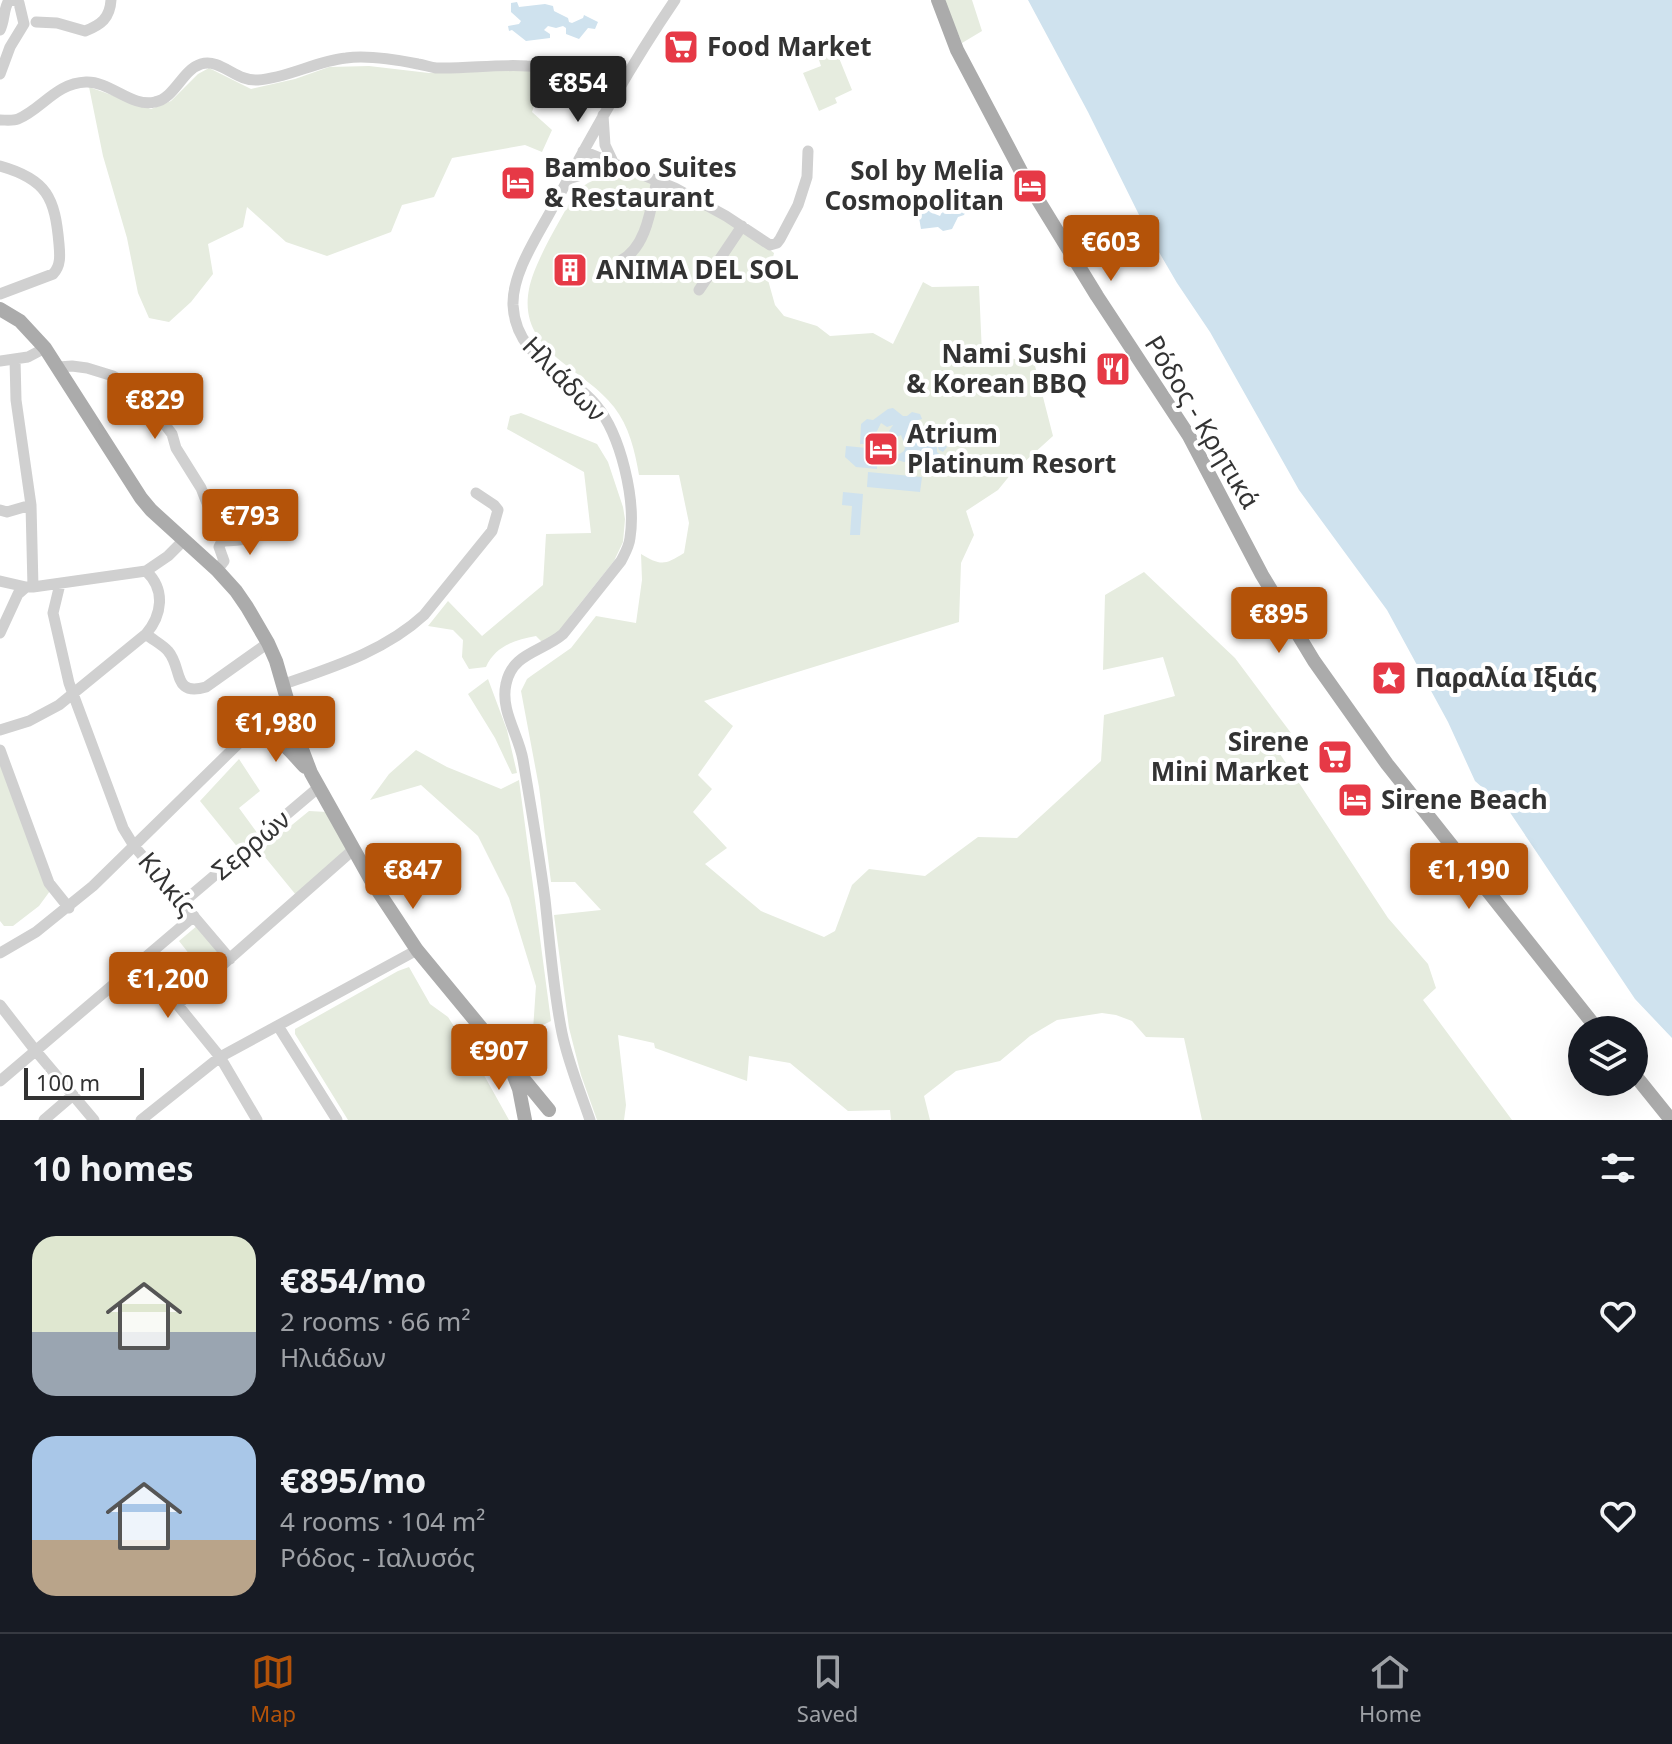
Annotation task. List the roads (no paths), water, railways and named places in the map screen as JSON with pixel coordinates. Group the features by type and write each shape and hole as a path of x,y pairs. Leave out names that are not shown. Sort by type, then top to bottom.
{"main road":[{"name":"Ρόδος - Κρητικά","path":"938,0 957,50 1030,187 1189,436 1262,575"},
{"path":"0,309 27,327 45,348 130,483 151,510 236,591 268,643 311,773 372,882 417,950 552,1117"},
{"path":"1262,575 1314,661 1373,744 1587,1016"},
{"path":"1262,575 1280,620 1338,713 1577,1016"},
{"path":"246,735 260,733 278,740 311,773"},
{"path":"504,1056 519,1089 525,1118"},
{"path":"1648,1091 1671,1120"},
{"path":"1641,1096 1661,1120"},
{"path":"525,1118 528,1109 535,1105 544,1105 552,1117"}],"street":[{"path":"0,30 4,23 5,7 12,0 19,3 24,24 10,47 0,74"},
{"path":"36,22 57,23 85,31 106,19 111,0"},
{"name":"Ηλιάδων","path":"590,1120 561,1030 540,858 521,748 506,710 505,697 508,677 518,661 563,634 621,561 630,536 630,502 620,454 609,425 589,397 547,366 522,339 514,317 514,288 522,266 603,114 675,0"},
{"path":"0,120 16,120 55,92 88,81 137,100 155,102 167,96 189,71 207,63 250,80 276,77 348,57 434,68 528,66 594,73 623,80"},
{"path":"603,114 605,145 614,164"},
{"path":"583,151 675,188 770,245 777,243 798,205 807,177 808,151"},
{"path":"568,179 614,164"},
{"path":"0,166 22,172 52,202 56,211 59,251 57,270 53,274 0,294"},
{"path":"620,261 628,257 638,244 648,219 657,180"},
{"path":"699,290 742,226"},
{"path":"0,361 28,357 45,348"},
{"path":"15,359 16,400 31,505 29,587"},
{"path":"59,367 87,368 113,376 148,398 172,434 176,448 201,488 222,541 219,547 224,561 217,570"},
{"path":"0,937 5,951 69,908 246,735 285,690 367,652 424,615 492,531 498,510 476,493"},
{"path":"0,510 7,512 31,505"},
{"path":"222,541 254,539 275,529"},
{"path":"0,581 29,587 146,571 184,540"},
{"path":"0,730 42,715 59,705 146,634 155,622 160,607 154,578 146,571"},
{"name":"Κιλκίς","path":"60,584 53,613 69,683 123,828 134,846 230,959"},
{"path":"0,633 18,594 29,587"},
{"path":"146,634 167,650 181,682 194,690 206,687 268,643"},
{"path":"0,750 49,883 69,908"},
{"name":"Σερρών","path":"182,903 319,787"},
{"path":"178,1004 354,849"},
{"path":"0,1081 194,916"},
{"path":"141,1120 220,1057 417,950"},
{"path":"142,961 220,1057 257,1120"},
{"path":"0,1005 94,1120"},
{"path":"278,1026 337,1120"},
{"path":"44,1120 73,1095"}],"water":[{"path":"1028,0 1672,0 1672,1038 1635,999 1509,811 1475,781 1448,722 1387,610 1299,490 1210,332 1149,235"},
{"path":"517,2 519,7 553,6 554,11 572,23 584,15 598,22 595,29 588,28 579,39 566,34 563,26 548,26 544,30 550,38 526,41 509,31 508,26 521,21 511,12 511,3"},
{"path":"949,200 962,205 966,211 958,217 952,229 921,229 918,212 934,210 940,216 942,204"},
{"path":"893,408 903,416 912,412 920,414 922,419 916,424 919,429 940,425 948,430 952,443 942,442 947,447 943,452 937,445 937,452 943,457 940,464 932,466 914,460 904,462 891,458 882,461 884,455 880,448 860,444 861,424","holes":["881,423 887,427 893,425 889,431 892,437 901,435 905,447 896,455 874,437"]},
{"path":"846,446 877,449 877,469 856,467 845,457"},
{"path":"868,472 922,477 920,492 867,487"},
{"path":"843,492 863,494 860,535 850,535 852,506 842,505"}],"place":[{"name":"Food Market","path":"681,47"},
{"name":"Bamboo Suites & Restaurant","path":"518,183"},
{"name":"Sol by Melia Cosmopolitan","path":"1030,186"},
{"name":"ANIMA DEL SOL","path":"570,270"},
{"name":"Nami Sushi & Korean BBQ","path":"1113,369"},
{"name":"Atrium Platinum Resort","path":"881,449"},
{"name":"Παραλία Ιξιάς","path":"1389,678"},
{"name":"Sirene Mini Market","path":"1335,757"},
{"name":"Sirene Beach","path":"1355,800"}]}
